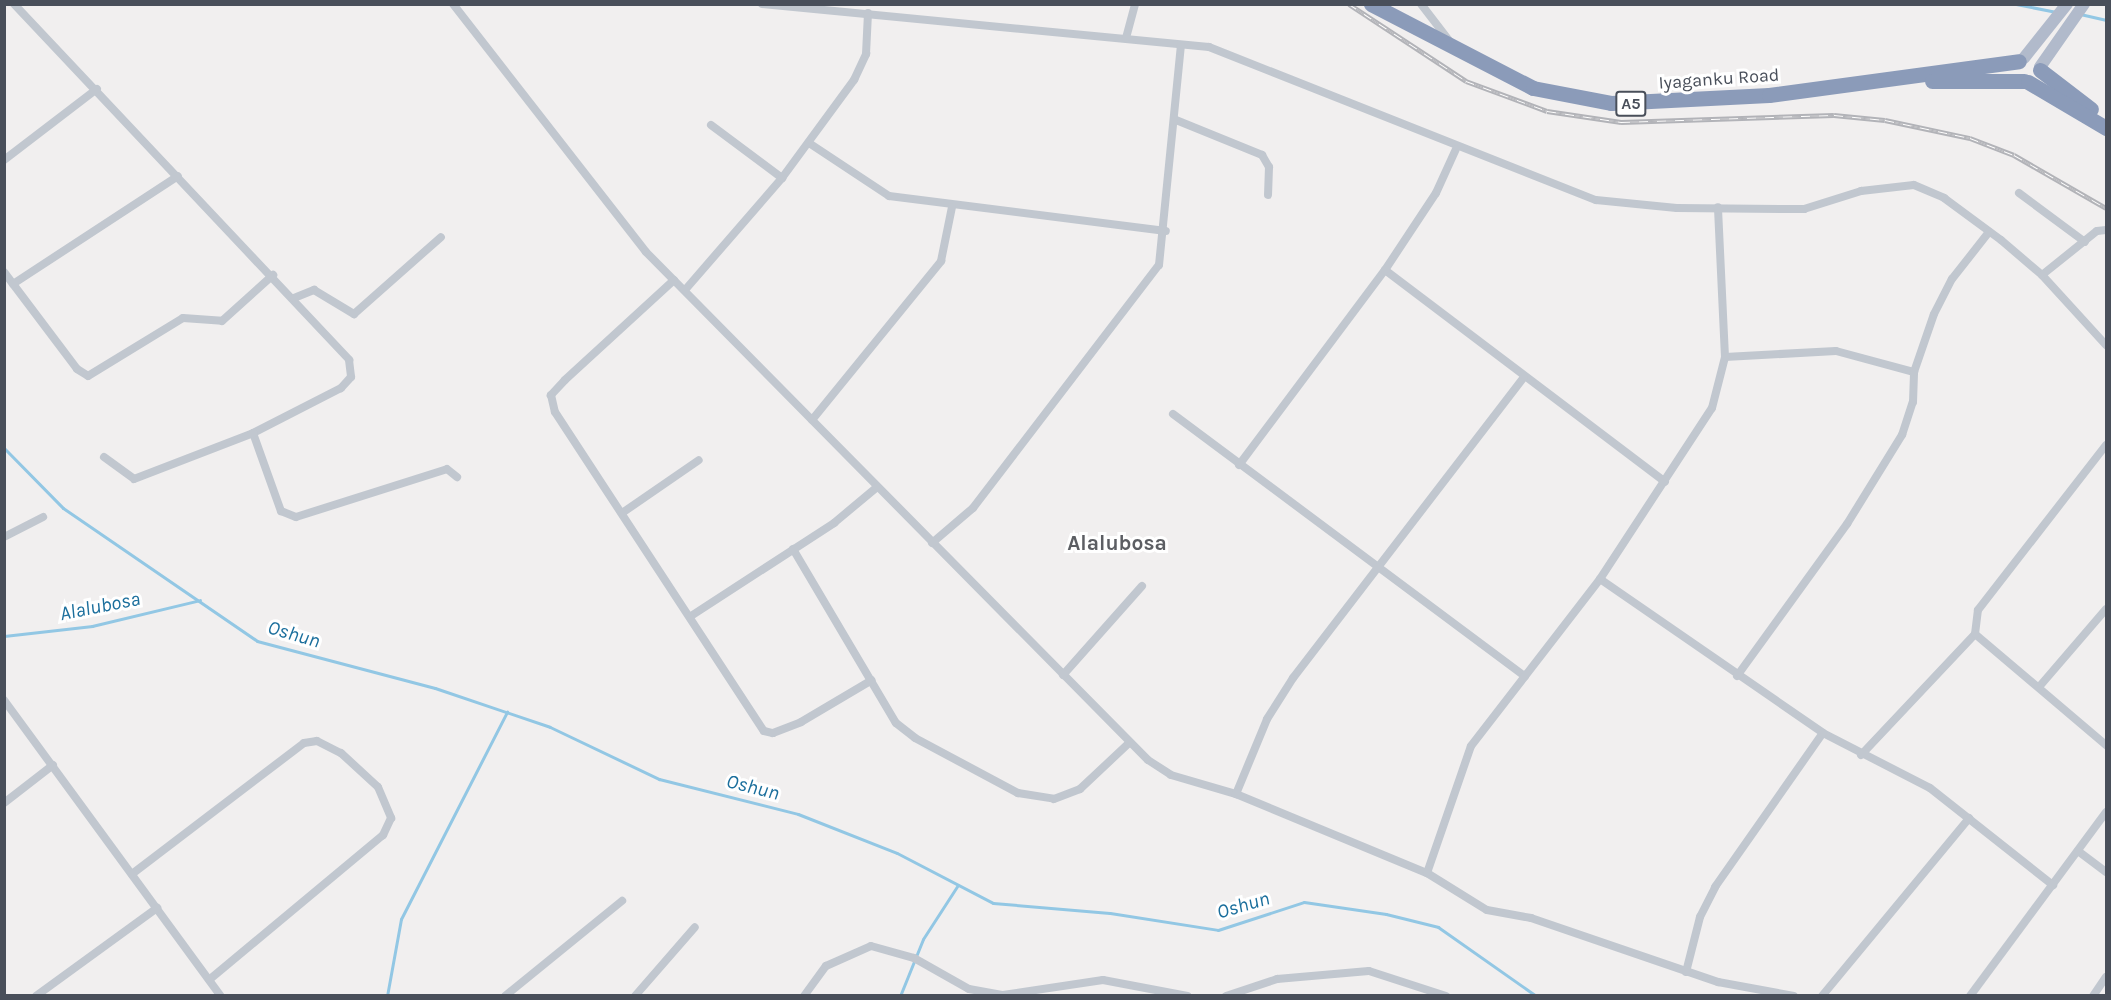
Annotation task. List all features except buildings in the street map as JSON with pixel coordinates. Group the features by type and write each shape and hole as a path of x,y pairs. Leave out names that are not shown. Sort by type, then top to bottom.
{"highway":[{"name":"Iyaganku Road","path":"1371,4 1450,49 1533,88 1611,103 1769,95 1911,78 2021,59"},
{"path":"2021,59 2040,68 2026,82 2016,74 2021,59"},
{"name":"A5","path":"2040,68 2091,108 2105,127"},
{"name":"Iyaganku Road","path":"1911,78 2026,82"},
{"name":"A5","path":"2026,82 2105,127"}],"main road":[{"path":"2021,59 2067,4"},
{"path":"2040,68 2084,4"}],"street":[{"path":"14,4 273,275 349,360 351,377 341,388 253,433 134,479 104,457"},
{"path":"453,4 625,228 1129,743 1171,775 1236,794 1427,873 1487,910 1531,918 1686,972 1794,996"},
{"path":"762,4 1126,38 1235,55 1456,149 1596,200 1718,207 1804,208 1861,191 1907,184 1944,198 1989,232 2042,275 2106,345"},
{"path":"1126,38 1135,4"},
{"path":"1421,4 1448,37 1450,49"},
{"path":"685,290 782,178 861,67 868,13"},
{"path":"932,543 973,508 1147,285 1163,255 1181,45"},
{"path":"4,160 97,90"},
{"path":"1176,120 1262,155 1269,167 1268,195"},
{"path":"711,124 782,178"},
{"path":"809,143 876,191 952,207 1166,231"},
{"path":"1239,465 1385,270 1436,193 1456,149"},
{"path":"13,284 178,176"},
{"path":"2019,193 2085,242"},
{"path":"812,420 941,261 952,207"},
{"path":"1427,873 1467,754 1600,579 1712,408 1725,357 1718,207"},
{"path":"2042,275 2085,242 2106,230"},
{"path":"1737,676 1883,469 1909,418 1914,372 1941,297 1989,232"},
{"path":"294,298 314,290 354,314 441,237"},
{"path":"1385,270 1665,482"},
{"path":"4,272 77,369 88,376 183,318 222,321 273,275"},
{"path":"675,280 551,395 555,412 770,733 826,709 872,681"},
{"path":"1725,357 1836,351 1914,372"},
{"path":"1236,794 1275,706 1524,377"},
{"path":"1173,414 1525,676"},
{"path":"253,433 280,511 292,517 447,469 457,477"},
{"path":"1861,755 1975,634 1978,610 2106,445"},
{"path":"622,513 699,460"},
{"path":"691,616 793,549 877,487"},
{"path":"4,537 43,517"},
{"path":"793,549 904,732 1028,797 1069,796 1129,743"},
{"path":"1600,579 1737,676 1823,733 1861,755 1930,788 2053,885"},
{"path":"1063,675 1142,586"},
{"path":"2039,687 2106,609"},
{"path":"1975,634 2106,745"},
{"path":"4,700 221,996"},
{"path":"1686,972 1700,917 1715,887 1823,733"},
{"path":"132,874 304,743 316,741 341,753 378,787 391,818 383,835 209,980"},
{"path":"4,803 53,765"},
{"path":"1972,995 2106,812"},
{"path":"1822,996 1969,818"},
{"path":"2078,851 2106,872"},
{"path":"505,996 622,901"},
{"path":"36,996 157,908"},
{"path":"635,996 695,927"},
{"path":"804,996 826,966 847,952 871,946 914,958 969,989 1003,995 1103,980 1188,996"},
{"path":"1226,996 1276,979 1369,971 1446,996"},
{"path":"2093,996 2105,979"}],"waterway":[{"path":"2016,4 2056,12"},
{"path":"2080,14 2106,20"},
{"name":"Oshun","path":"4,448 63,508 257,641 435,688 550,727 659,779 798,814 897,853 993,903 1110,913 1218,930 1304,902 1386,914 1438,927 1536,996"},
{"name":"Alalubosa","path":"4,636 92,626 200,600"},
{"path":"387,996 401,919 507,712"},
{"path":"900,996 923,939 958,885"}],"railway":[{"path":"1349,4 1466,81 1547,111 1621,122 1834,115 1885,120 1970,138 2014,155 2106,208"}],"district":[{"name":"Alalubosa","path":"1117,543"}]}
